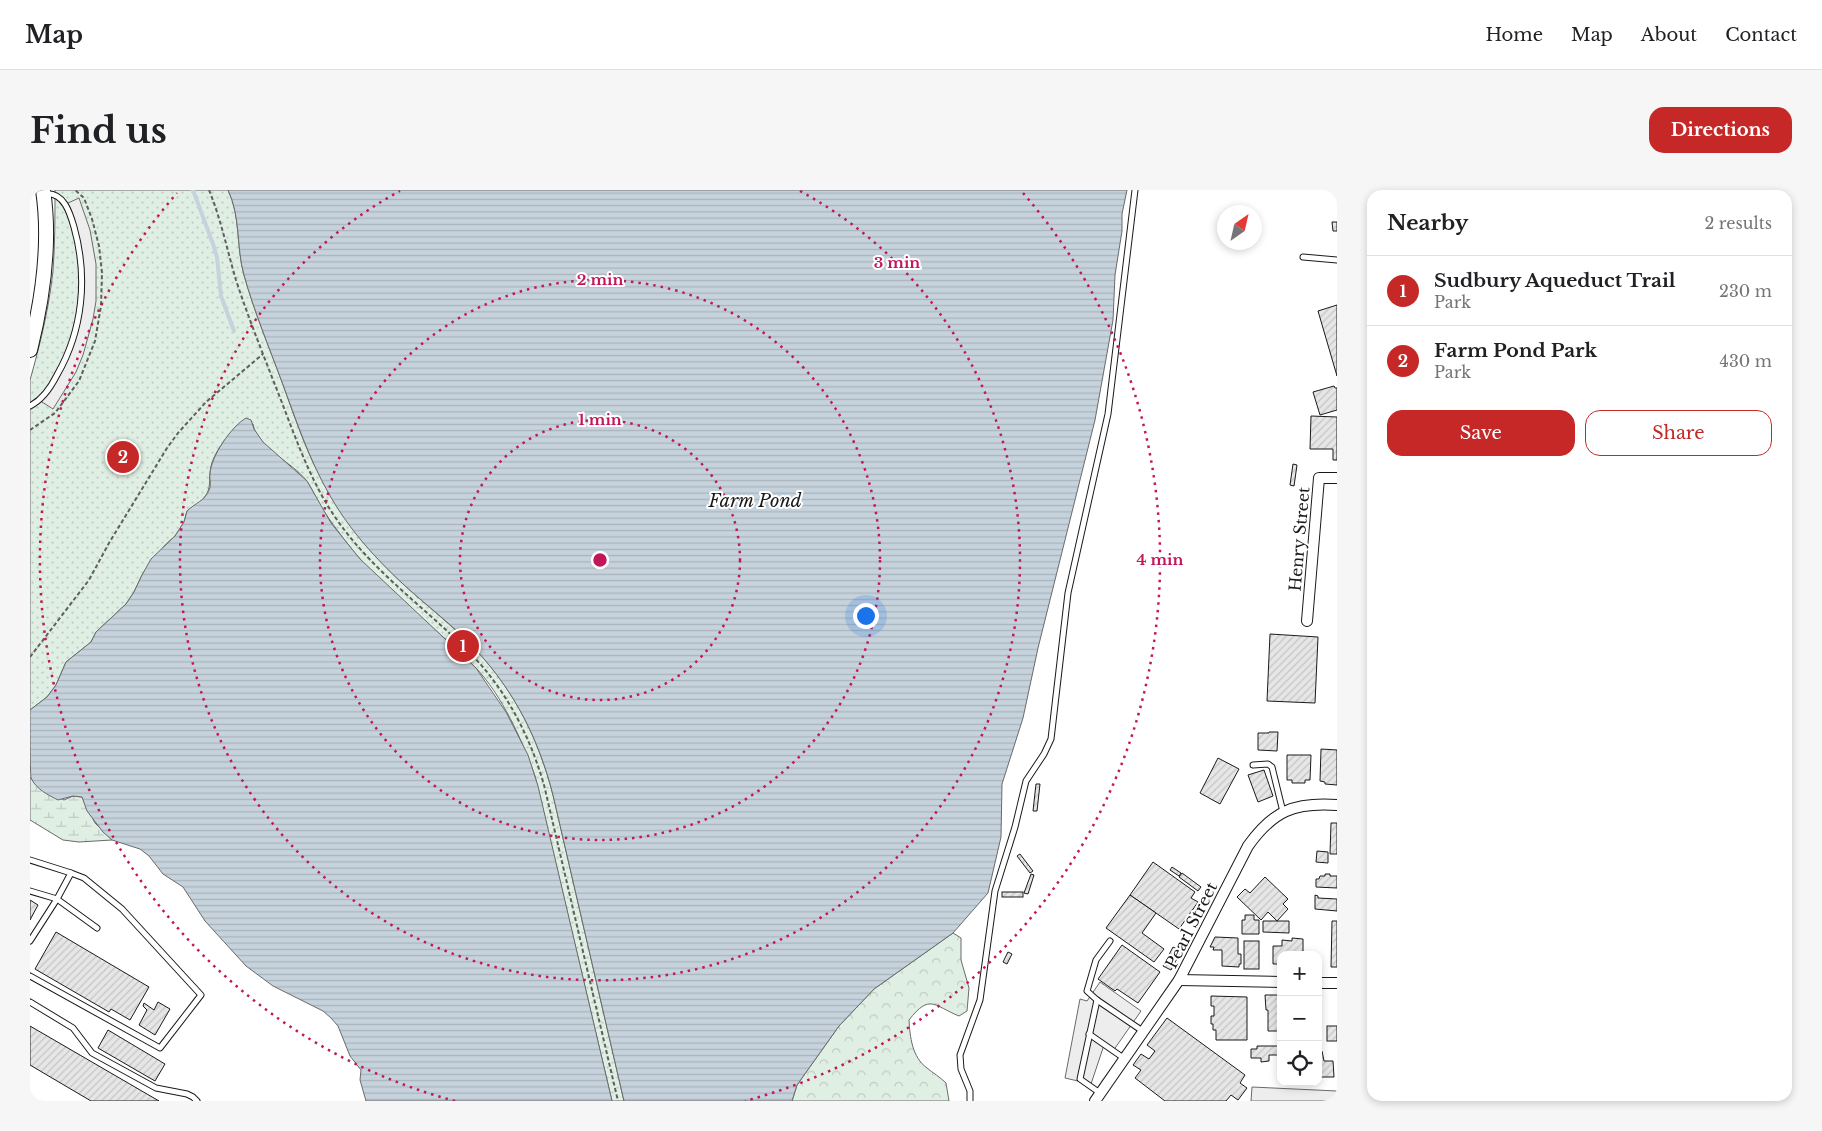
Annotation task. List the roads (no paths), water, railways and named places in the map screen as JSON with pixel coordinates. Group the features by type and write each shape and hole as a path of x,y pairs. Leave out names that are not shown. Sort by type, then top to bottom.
{"street":[{"path":"30,350 41,298 44,270 46,230 43,192"},
{"name":"Henry Street","path":"1307,622 1319,478 1337,478"},
{"name":"Pearl Street","path":"1098,1097 1179,980 1248,846 1268,823 1283,812 1305,805 1337,805"},
{"path":"1179,980 1277,982"},
{"path":"1322,983 1337,983"}],"lane":[{"path":"970,1101 970,1091 961,1069 960,1055 980,1000 993,899 1015,827 1024,787 1028,776 1044,754 1051,739 1068,593 1108,414 1135,190"},
{"path":"30,406 46,392 63,366 72,342 81,299 82,266 69,211 66,204 55,195 43,192"},
{"path":"1303,257 1337,260"},
{"path":"1253,765 1268,764 1272,768 1283,812"},
{"path":"30,860 84,878 122,909 201,995 160,1048 30,976"},
{"path":"30,941 71,873"},
{"path":"30,891 57,899 97,928"},
{"path":"1110,941 1096,960 1087,991 1144,1032"},
{"path":"1097,1000 1080,1079 1098,1097"},
{"path":"30,1002 73,1028 92,1053 99,1058 156,1088 193,1096 197,1101"},
{"path":"1089,1034 1125,1059"}],"water":[{"name":"Farm Pond","path":"228,190 1127,190 1122,214 1122,231 1115,275 1113,320 1095,420 1038,648 1023,718 1002,784 1001,837 988,893 953,933 874,989 839,1026 797,1085 792,1101 624,1101 553,795 533,736 514,700 490,666 459,633 403,584 372,553 344,519 329,494 303,439 252,302 240,254 235,211"},
{"path":"246,418 251,420 254,429 263,442 307,481 331,523 360,559 476,668 506,712 528,755 538,786 612,1101 366,1101 360,1080 361,1070 350,1056 338,1026 331,1018 323,1011 273,986 246,966 205,921 183,887 163,874 149,856 140,849 112,840 103,832 87,811 82,797 73,796 58,800 46,794 33,782 31,778 30,756 30,710 47,697 56,685 66,662 91,642 96,632 126,604 151,559 175,536 184,522 187,511 207,494 210,486 211,467 218,451 228,435"}],"waterway":[{"path":"193,190 217,257 221,296 234,331"}],"place":[{"name":"Farm Pond Park","path":"123,457"},
{"name":"Sudbury Aqueduct Trail","path":"463,646"}]}
